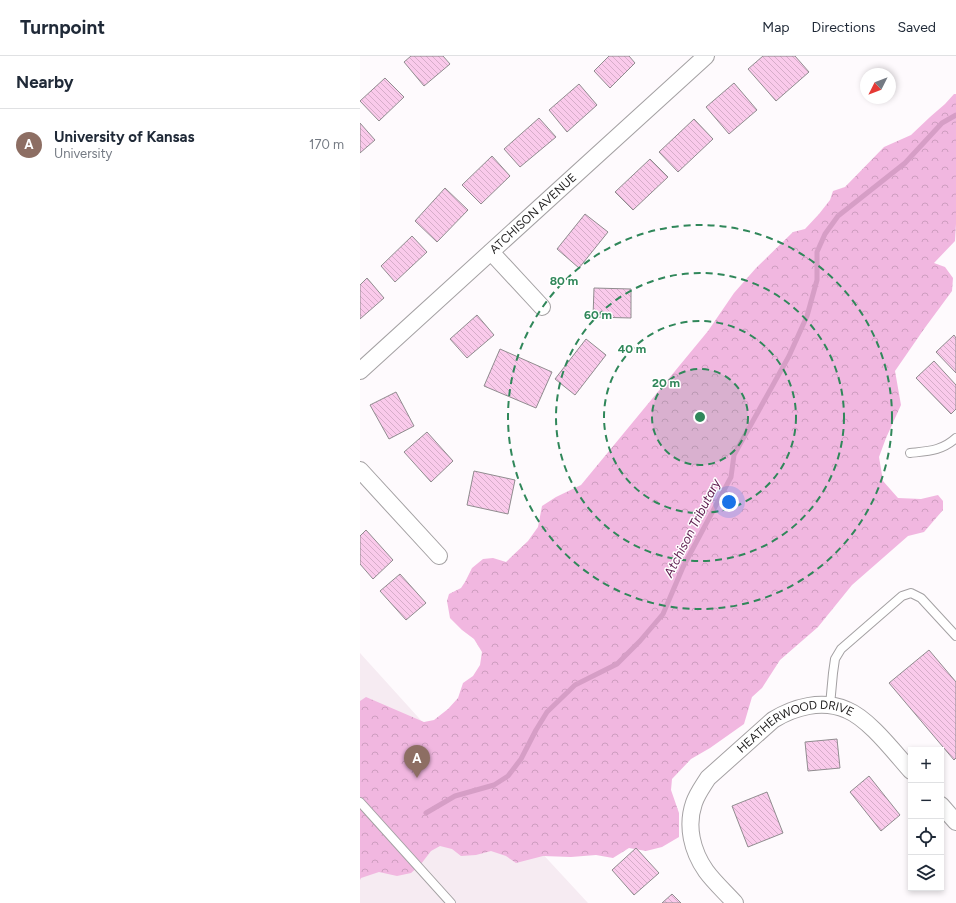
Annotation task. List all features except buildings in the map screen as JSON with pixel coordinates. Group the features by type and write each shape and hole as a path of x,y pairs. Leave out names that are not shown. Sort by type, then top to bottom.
{"street":[{"name":"ATCHISON AVENUE","path":"360,371 706,56"},
{"path":"491,252 542,307"},
{"path":"360,470 439,556"},
{"name":"HEATHERWOOD DRIVE","path":"735,903 706,871 698,857 693,845 691,816 694,802 708,778 773,720 783,713 816,704 830,705 846,709 857,715 868,724 908,768"},
{"path":"944,808 956,822"}],"lane":[{"path":"910,453 934,451 951,443 956,438"},
{"path":"830,705 835,659 841,648 902,596 911,593 921,598 956,636"},
{"path":"360,802 451,903"}],"shaded area":[{"path":"360,653 513,822 588,903 360,903"}],"green space":[{"path":"954,94 956,94 955,241 934,263 945,267 953,278 952,291 895,371 901,405 879,457 883,481 898,498 921,499 938,495 943,501 943,510 924,532 908,536 852,585 818,627 780,660 762,688 752,697 744,724 710,748 691,759 672,779 671,790 679,813 679,837 662,847 646,851 629,848 613,858 596,855 571,857 543,856 516,863 506,856 491,851 476,855 461,856 452,849 440,846 431,851 421,864 411,873 397,876 379,872 361,878 360,880 360,701 366,697 424,722 434,720 448,709 458,698 463,683 473,676 480,665 482,652 474,639 450,618 447,601 449,594 461,588 472,568 483,559 493,558 506,562 528,541 538,527 542,506 556,497 581,485 708,331 734,293 756,268 793,232 805,229 830,200 833,191 845,187 884,147 911,135"}],"waterway":[{"name":"Atchison Tributary","path":"426,813 455,796 494,785 508,776 521,759 547,712 575,685 617,664 640,641 663,614 683,567 731,477 734,455 789,356 807,316 817,280 817,252 825,234 838,216 905,163 942,123 956,115"}],"place":[{"name":"University of Kansas","path":"417,778"}]}
